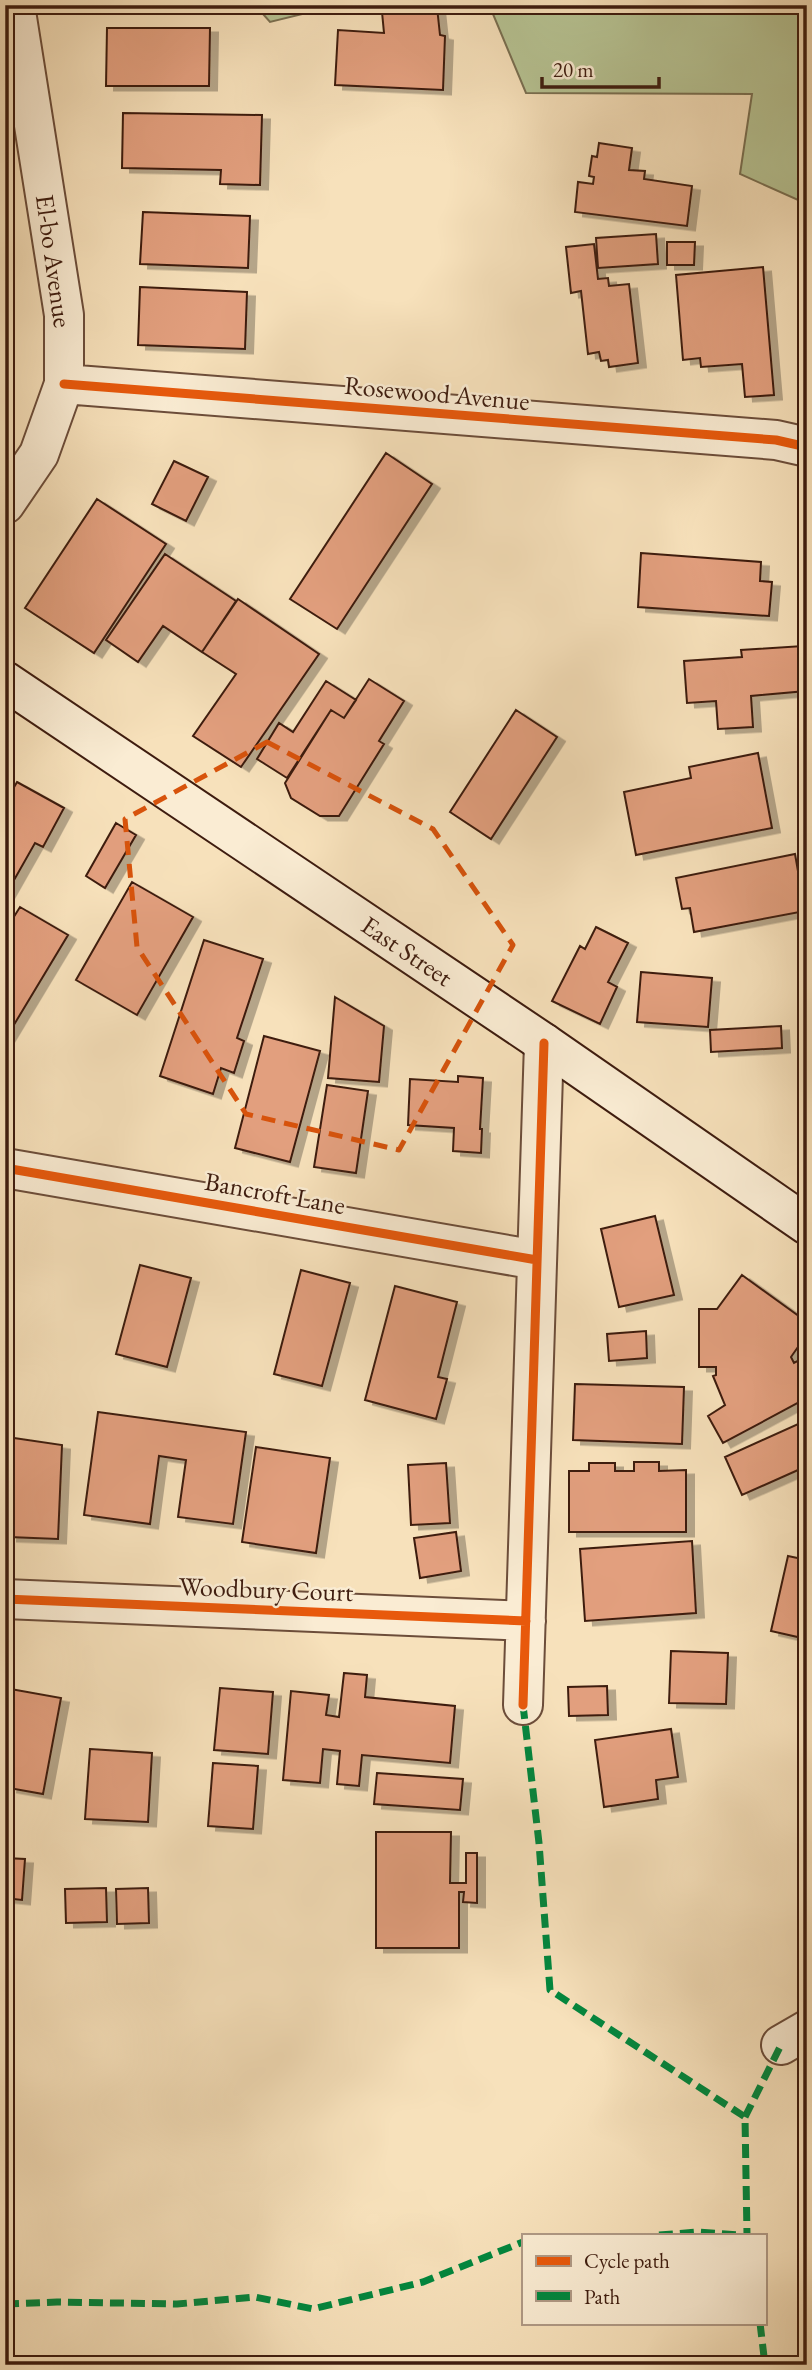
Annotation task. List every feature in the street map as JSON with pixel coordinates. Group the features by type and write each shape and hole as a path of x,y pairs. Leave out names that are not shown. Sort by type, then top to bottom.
{"street":[{"name":"El-bo Avenue","path":"5,504 39,454 64,384 64,315 15,5"},
{"name":"Rosewood Avenue","path":"64,384 776,440 807,447"},
{"name":"East Street","path":"5,681 544,1043 807,1225"},
{"path":"523,1705 544,1043"},
{"name":"Bancroft Lane","path":"5,1168 537,1260"},
{"name":"Woodbury Court","path":"5,1599 526,1621"}],"highlighted area":[{"path":"267,742 433,829 513,945 399,1150 246,1114 137,947 125,819"}],"green space":[{"path":"255,5 339,5 270,22"},
{"path":"472,5 807,5 807,204 740,174 752,94 526,93 493,14"}],"building":[{"path":"437,7 440,35 445,36 443,90 335,85 338,30 384,33 382,12"},
{"path":"107,28 210,28 209,86 106,86"},
{"path":"123,113 262,115 260,185 220,184 221,170 122,168"},
{"path":"599,143 632,148 629,170 645,171 644,179 692,186 687,226 575,212 578,182 593,184 594,177 589,176 592,156 597,157"},
{"path":"143,212 250,216 248,268 140,264"},
{"path":"656,234 658,264 598,268 596,238"},
{"path":"667,242 695,242 694,265 667,265"},
{"path":"594,244 598,279 608,278 609,286 629,284 638,363 609,367 608,360 601,361 599,352 588,354 581,291 571,293 566,247"},
{"path":"763,267 774,395 745,397 742,364 701,367 700,358 683,360 676,275"},
{"path":"140,287 247,292 245,349 138,345"},
{"path":"386,453 432,484 337,629 290,599"},
{"path":"174,461 208,477 186,521 152,504"},
{"path":"97,499 166,544 94,653 25,608"},
{"path":"641,553 761,562 760,581 772,582 769,616 638,607"},
{"path":"165,554 236,601 202,652 163,626 138,662 106,640"},
{"path":"238,599 319,654 241,767 193,736 236,674 202,652"},
{"path":"803,646 806,691 751,696 753,727 718,729 716,701 687,703 684,661 742,657 741,650"},
{"path":"369,679 404,701 379,741 384,744 339,816 320,816 291,798 285,783 331,710 344,718"},
{"path":"326,681 356,700 344,718 331,710 287,778 257,759 279,723 293,732"},
{"path":"516,710 557,737 491,839 450,812"},
{"path":"758,753 772,828 636,855 624,792 691,778 689,767"},
{"path":"17,782 64,808 43,847 35,843 5,896 5,803"},
{"path":"116,823 136,835 105,888 86,876"},
{"path":"795,854 805,911 694,932 690,908 682,909 676,878"},
{"path":"132,882 193,917 137,1015 76,980"},
{"path":"20,907 68,935 6,1038 5,931"},
{"path":"596,927 628,943 608,982 617,987 600,1024 552,1001 580,946 585,949"},
{"path":"204,940 263,959 237,1038 244,1041 234,1073 221,1068 213,1094 160,1076"},
{"path":"641,972 712,978 708,1027 637,1022"},
{"path":"335,997 384,1026 379,1082 328,1078"},
{"path":"781,1026 782,1048 711,1052 710,1030"},
{"path":"264,1036 320,1051 290,1162 235,1148"},
{"path":"458,1076 483,1078 481,1153 453,1151 454,1128 408,1125 410,1079 458,1082"},
{"path":"327,1085 368,1091 356,1173 314,1167"},
{"path":"655,1216 674,1295 619,1307 601,1229"},
{"path":"140,1265 191,1278 167,1367 116,1354"},
{"path":"301,1270 350,1283 322,1386 274,1374"},
{"path":"742,1275 807,1322 807,1334 791,1357 794,1363 807,1356 807,1398 723,1443 708,1416 725,1405 713,1376 716,1375 716,1367 699,1367 699,1309 717,1309"},
{"path":"395,1286 457,1302 438,1377 447,1379 436,1419 365,1400"},
{"path":"646,1331 647,1358 609,1361 607,1334"},
{"path":"575,1384 684,1387 682,1444 573,1440"},
{"path":"98,1412 246,1432 233,1524 178,1517 186,1460 159,1456 150,1524 84,1515"},
{"path":"807,1420 807,1466 742,1495 725,1457"},
{"path":"14,1438 62,1445 58,1539 9,1537"},
{"path":"256,1447 330,1458 316,1553 242,1542"},
{"path":"634,1462 659,1462 659,1471 686,1470 686,1532 569,1532 569,1471 589,1471 589,1463 615,1463 615,1471 634,1471"},
{"path":"446,1463 450,1523 411,1525 408,1465"},
{"path":"456,1532 461,1571 420,1578 414,1538"},
{"path":"692,1541 696,1613 585,1621 580,1549"},
{"path":"788,1556 807,1560 807,1616 802,1638 771,1631"},
{"path":"807,1616 807,1639 802,1638"},
{"path":"671,1651 728,1653 726,1704 669,1703"},
{"path":"344,1673 367,1675 365,1697 455,1706 450,1763 362,1755 359,1786 337,1784 340,1751 323,1749 320,1783 283,1780 291,1691 329,1695 326,1715 339,1717"},
{"path":"607,1686 608,1715 569,1716 568,1687"},
{"path":"5,1688 61,1698 43,1794 9,1788 13,1771 5,1770"},
{"path":"220,1688 273,1692 268,1754 214,1750"},
{"path":"671,1729 678,1777 656,1780 658,1799 604,1807 595,1740"},
{"path":"90,1749 152,1753 148,1822 85,1819"},
{"path":"213,1763 258,1766 253,1829 208,1826"},
{"path":"377,1773 463,1779 460,1810 374,1804"},
{"path":"376,1832 451,1832 450,1883 466,1883 466,1853 477,1853 477,1903 463,1902 464,1892 459,1892 459,1948 376,1948"},
{"path":"5,1858 25,1859 22,1900 5,1898"},
{"path":"106,1888 107,1922 66,1923 65,1889"},
{"path":"148,1888 149,1923 117,1924 116,1889"}],"marked path":[{"path":"523,1705 539,1843 550,1990 745,2117 747,2234"},
{"path":"745,2117 781,2045"},
{"path":"672,2234 726,2234"},
{"path":"5,2304 177,2304 255,2297 313,2309 423,2282 522,2242"},
{"path":"760,2324 765,2365"}],"cycle path":[{"path":"64,384 776,440 807,447"},
{"path":"523,1705 544,1043"},
{"path":"5,1168 537,1260"},
{"path":"5,1599 526,1621"}]}
